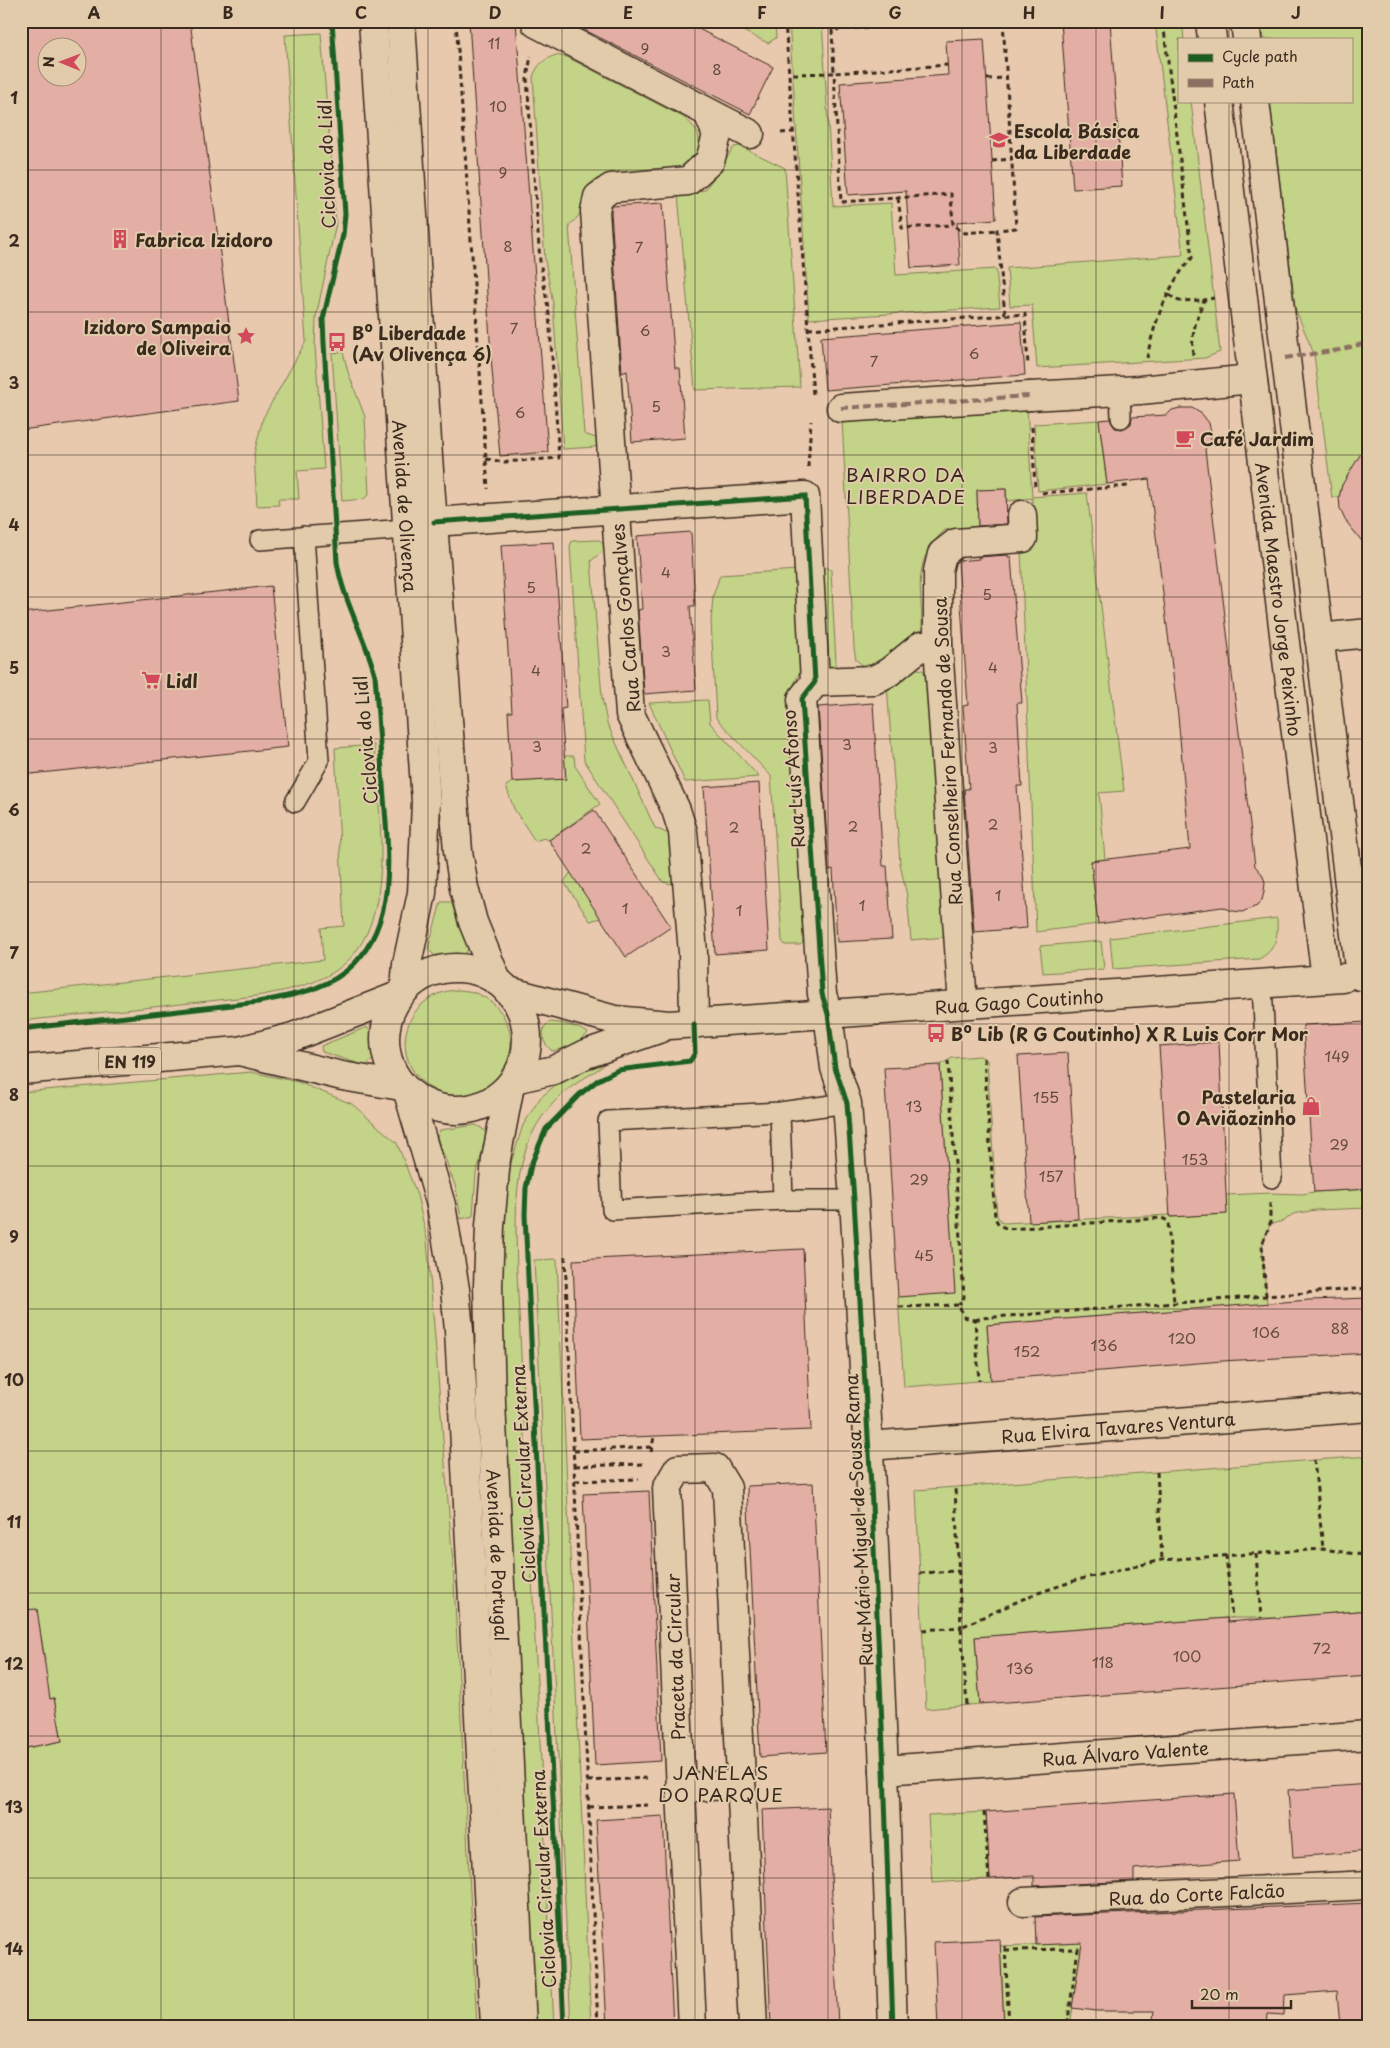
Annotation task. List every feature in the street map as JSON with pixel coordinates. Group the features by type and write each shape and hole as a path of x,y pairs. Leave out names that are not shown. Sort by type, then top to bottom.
{"street":[{"name":"Avenida de Olivença","path":"372,21 406,529 423,734 426,802 422,893 402,992"},
{"name":"Avenida de Olivença","path":"401,21 458,851 464,888 473,922 503,986"},
{"path":"1210,21 1212,38"},
{"path":"1245,21 1247,38"},
{"path":"536,22 750,134"},
{"name":"Avenida Maestro Jorge Peixinho","path":"1220,102 1252,379 1326,979"},
{"name":"Avenida Maestro Jorge Peixinho","path":"1255,102 1319,638 1364,976"},
{"name":"Rua Carlos Gonçalves","path":"682,1025 693,953 683,832 676,810 630,714 595,211 598,197 610,188 688,181 710,161 717,134 708,113"},
{"path":"841,408 1120,391 1252,379"},
{"path":"434,522 805,496 815,682 874,680 889,672 921,646 938,646"},
{"name":"Rua Conselheiro Fernando de Sousa","path":"963,1004 938,646 938,571 942,554 956,543 1024,538 1022,515"},
{"path":"1319,638 1369,633"},
{"name":"Rua Luís Afonso","path":"815,682 802,698 822,994 828,1014"},
{"path":"460,968 480,971 503,986 521,1011 527,1034 525,1058 512,1082 493,1100 471,1109 448,1110 427,1104 404,1089 389,1065 384,1042 388,1018 402,992 421,976 440,969 460,968"},
{"name":"Rua Gago Coutinho","path":"503,986 615,1020 682,1025 963,1004 1262,985 1364,976"},
{"name":"EN 119","path":"21,1070 239,1051 293,1037 402,992"},
{"name":"Rua Mário Miguel de Sousa Rama","path":"828,1014 835,1068 847,1103 854,1200 869,1446 884,1770 893,2027"},
{"name":"Rua Gago Coutinho","path":"512,1082 554,1070 586,1054 682,1025"},
{"name":"EN 119","path":"239,1051 404,1089"},
{"name":"Avenida de Portugal","path":"512,1082 496,1160 490,1226 488,1286 491,1403 522,2027"},
{"name":"Avenida de Portugal","path":"404,1089 441,1205 455,1288 495,2027"},
{"name":"Rua Elvira Tavares Ventura","path":"869,1446 1369,1407"},
{"name":"Praceta da Circular","path":"692,2027 667,1488 678,1469 715,1468 727,1488 741,1784"},
{"name":"Rua Álvaro Valente","path":"884,1770 1369,1735"},
{"path":"680,1788 741,1784 753,2027"},
{"name":"Rua do Corte Falcão","path":"1023,1902 1369,1885"}],"lane":[{"path":"1120,391 1121,418"},
{"path":"260,540 406,529"},
{"path":"295,802 319,761 304,536"},
{"path":"1262,985 1272,1178"},
{"path":"847,1103 780,1112 608,1122 612,1210 783,1200 854,1200"},
{"path":"780,1112 783,1200"}],"path":[{"path":"456,21 489,493"},
{"path":"785,21 813,404"},
{"path":"832,21 841,202 951,194 953,225"},
{"path":"832,30 913,22 956,21"},
{"path":"898,198 902,228 953,225 965,232 1016,228 1003,21"},
{"path":"1147,361 1150,339 1161,309 1183,267 1192,258 1163,21"},
{"path":"486,459 504,462 559,458 548,314 540,261 527,78 536,22"},
{"path":"793,74 947,65"},
{"path":"987,79 1007,78"},
{"path":"992,161 1012,160"},
{"path":"997,230 1005,315"},
{"path":"1169,295 1179,301 1214,298"},
{"path":"1193,358 1192,340 1196,319 1204,300"},
{"path":"808,329 1025,314 1036,493 1129,486"},
{"path":"805,496 812,420"},
{"path":"984,1058 995,1218 999,1225 1008,1228 1162,1218 1168,1221 1174,1303"},
{"path":"948,1061 964,1296 959,1305"},
{"path":"1266,1296 1262,1246 1270,1224 1270,1200"},
{"path":"565,1256 598,2027"},
{"path":"959,1305 964,1317 975,1320 1369,1288"},
{"path":"899,1308 959,1305"},
{"path":"975,1320 979,1381"},
{"path":"574,1451 651,1447"},
{"path":"1314,1460 1323,1550"},
{"path":"574,1466 648,1464"},
{"path":"1157,1472 1162,1560"},
{"path":"575,1481 631,1479"},
{"path":"955,1487 961,1627 968,1705"},
{"path":"923,1630 961,1627 1032,1595 1077,1580 1162,1560 1323,1550 1369,1556"},
{"path":"1256,1554 1261,1618"},
{"path":"1226,1555 1232,1618"},
{"path":"920,1573 959,1571"},
{"path":"588,1781 652,1778"},
{"path":"589,1807 653,1805"},
{"path":"984,1812 988,1879"},
{"path":"1005,1946 1009,2027"},
{"path":"1005,1950 1078,1949 1066,2027"}],"green space":[{"path":"722,21 775,21 776,38 768,43"},
{"path":"789,21 822,21 833,206 891,203 896,275 996,269 1000,307 809,319"},
{"path":"1155,21 1182,21 1184,38 1178,38 1178,102 1191,102 1220,352 1205,358 1037,368 1032,305 1010,306 1007,268 1183,255"},
{"path":"1261,21 1369,21 1369,462 1342,485 1339,497 1332,498 1314,354 1295,308 1270,102 1352,102 1352,38 1263,38"},
{"path":"321,33 336,223 316,317 315,347 324,469 297,471 299,499 278,499 279,505 257,506 254,454 263,418 306,341 285,35"},
{"path":"556,55 567,57 685,118 694,127 699,137 698,150 695,156 685,166 673,173 597,179 585,190 580,213 569,225 584,434 596,438 597,444 595,447 563,449 553,304 545,261 533,77 542,63"},
{"path":"740,146 785,168 800,387 695,390 678,194 705,190 734,147"},
{"path":"343,352 348,372 365,417 369,494 364,499 342,501 332,353"},
{"path":"1027,406 1032,497 1087,493 1124,791 1099,793 1105,859 1091,861 1098,924 1036,932 1021,549 1035,547 1032,498 1007,501 1006,489 977,490 978,526 945,530 934,541 927,553 923,564 920,588 922,628 898,651 883,662 870,667 864,666 856,660 854,648 842,420"},
{"path":"1099,420 1107,484 1038,491 1034,424"},
{"path":"599,540 603,543 604,550 591,561 602,697 607,723 655,828 669,834 675,862 676,885 663,882 584,760 570,546 572,541"},
{"path":"826,567 831,570 836,663 834,666 829,667 824,662 820,568"},
{"path":"797,570 802,666 792,689 803,943 800,945 785,945 782,941 771,776 716,718 711,621 713,596 720,575"},
{"path":"913,668 923,670 926,676 945,937 911,940 907,896 900,864 887,685"},
{"path":"708,700 710,723 759,777 685,782 649,703"},
{"path":"374,745 381,832 381,863 378,893 372,921 360,946 342,966 333,973 312,983 256,996 21,1021 21,993 323,960 321,928 344,926 335,748"},
{"path":"564,756 574,756 575,766 600,804 549,840 544,838 535,841 514,809 506,786 512,782 565,779"},
{"path":"571,872 601,918 590,921 564,882"},
{"path":"441,902 451,902 467,943 469,949 461,957 438,959 428,949"},
{"path":"1277,918 1275,942 1269,951 1259,959 1113,969 1110,938"},
{"path":"1101,941 1104,969 1043,973 1040,946"},
{"path":"458,990 478,994 496,1005 507,1023 511,1043 507,1063 496,1081 478,1092 458,1096 438,1092 420,1081 409,1063 405,1043 409,1023 420,1005 438,994"},
{"path":"550,1022 570,1025 588,1033 572,1045 552,1051 545,1043 543,1037 544,1027"},
{"path":"367,1027 373,1036 375,1057 366,1066 322,1052 321,1046"},
{"path":"980,1056 987,1060 997,1216 1003,1223 1226,1214 1226,1195 1270,1193 1302,1194 1369,1189 1369,1208 1316,1210 1293,1214 1284,1221 1270,1224 1262,1246 1267,1304 987,1325 991,1380 904,1387 898,1297 949,1211 940,1065 952,1058"},
{"path":"602,1059 603,1066 561,1096 549,1108 536,1126 527,1145 521,1165 516,1208 517,1273 554,2027 535,2027 500,1326 504,1208 511,1163 523,1125 540,1098 564,1078"},
{"path":"251,1072 298,1082 352,1104 397,1143 417,1195 427,1239 453,1563 477,2027 21,2027 21,1749 62,1741 54,1698 21,1704 45,1660 41,1636 21,1639 21,1092"},
{"path":"1369,1085 1369,1167 1362,1086"},
{"path":"476,1125 483,1129 488,1137 476,1173 473,1216 461,1219 456,1188 437,1137 440,1130"},
{"path":"557,1259 591,2027 571,2027 534,1260"},
{"path":"1369,1456 1369,1610 1276,1618 1227,1618 975,1637 980,1704 926,1709 916,1490"},
{"path":"986,1812 990,1879 932,1883 928,1815"},
{"path":"1369,1932 1077,1979 1070,2027 1004,2027 1000,1946"}],"building":[{"name":"Fabrica Izidoro","path":"21,21 190,21 239,401 21,430"},
{"path":"469,21 516,21 548,452 500,456 492,370"},
{"path":"567,21 683,21 773,67 750,114"},
{"path":"1061,21 1110,21 1122,186 1073,189"},
{"path":"984,39 996,219 957,222 960,265 911,268 906,191 848,195 840,83 948,75 946,41"},
{"path":"663,203 675,368 680,368 685,438 632,442 627,371 622,373 611,212 612,206"},
{"path":"1021,322 1025,375 825,390 821,337"},
{"path":"1192,408 1202,414 1209,423 1211,432 1211,443 1205,449 1255,866 1262,874 1265,882 1264,892 1262,900 1257,906 1242,912 1222,907 1098,924 1091,861 1190,849 1178,716 1149,479 1107,484 1099,420 1110,419 1115,428 1122,429 1131,424 1132,417 1167,415 1172,410"},
{"path":"1369,440 1369,550 1345,520 1340,509 1339,497 1342,485"},
{"path":"1006,489 1007,524 978,526 977,490"},
{"path":"691,532 695,606 690,606 696,690 644,694 638,610 642,609 637,536"},
{"path":"554,542 566,708 561,709 566,779 512,782 508,712 512,712 501,545"},
{"path":"1008,555 1008,557 1011,557 1022,703 1017,703 1022,786 1017,786 1027,928 974,932 964,789 969,789 963,706 968,705 958,561 979,559 978,557"},
{"name":"Lidl","path":"271,586 288,747 21,775 21,613"},
{"path":"873,703 883,866 887,866 892,939 837,942 833,869 829,870 818,707"},
{"path":"759,783 769,950 715,954 704,787"},
{"path":"594,810 671,927 626,957 549,840"},
{"path":"1369,1022 1369,1085 1363,1086 1369,1189 1314,1192 1303,1025"},
{"path":"1219,1042 1227,1214 1170,1217 1159,1046"},
{"path":"1068,1053 1078,1219 1029,1222 1018,1056"},
{"path":"940,1065 955,1293 898,1297 884,1068"},
{"path":"803,1249 811,1430 580,1439 573,1260"},
{"path":"1369,1298 1369,1353 1222,1361 991,1380 987,1325 1309,1300"},
{"path":"813,1483 826,1752 760,1757 747,1486"},
{"path":"649,1491 661,1761 595,1765 583,1494"},
{"path":"37,1609 50,1699 54,1698 62,1741 21,1749 21,1610"},
{"path":"1369,1610 1369,1676 980,1704 975,1637 1227,1618 1228,1622"},
{"path":"1369,1784 1369,1851 1293,1857 1288,1790"},
{"path":"1234,1794 1239,1861 1134,1869 1134,1881 1034,1886 1034,1876 990,1879 986,1812"},
{"path":"828,1807 838,2027 771,2027 762,1810"},
{"path":"663,1816 673,2027 607,2027 596,1820"},
{"path":"1369,1903 1369,2027 1340,2027 1337,1991 1285,1995 1284,2015 1268,2014 1267,2027 1152,2027 1154,2011 1097,2011 1072,2008 1082,1943 1036,1945 1035,1917"},
{"path":"1000,1939 1004,2027 938,2027 934,1942"}],"marked path":[{"path":"1285,358 1339,350 1366,343 1369,340"},
{"path":"841,408 1030,396"}],"cycle path":[{"name":"Ciclovia do Lidl","path":"21,1029 258,1002 310,990 334,979 355,963 369,944 379,924 385,901 388,854 375,675 366,646 344,591 337,562 324,343 323,319 343,235 345,214 332,21"},
{"path":"434,522 805,496 815,682 802,699 822,994 828,1014 835,1068 847,1103 854,1200 872,1504 893,2027"},
{"name":"Ciclovia Circular Externa","path":"564,2027 525,1215 526,1188 531,1165 546,1129 579,1095 598,1080 618,1070 690,1061 695,1053 694,1024"}],"place":[{"name":"Escola Básica da Liberdade","path":"999,140"},
{"name":"Fabrica Izidoro","path":"120,239"},
{"name":"Izidoro Sampaio de Oliveira","path":"246,336"},
{"name":"Bº Liberdade (Av Olivença 6)","path":"337,342"},
{"name":"Café Jardim","path":"1185,438"},
{"name":"Lidl","path":"151,680"},
{"name":"Bº Lib (R G Coutinho) X R Luis Corr Mor","path":"936,1033"},
{"name":"Pastelaria O Aviãozinho","path":"1311,1106"}],"district":[{"name":"BAIRRO DA LIBERDADE","path":"906,485"},
{"name":"JANELAS DO PARQUE","path":"721,1783"}]}
